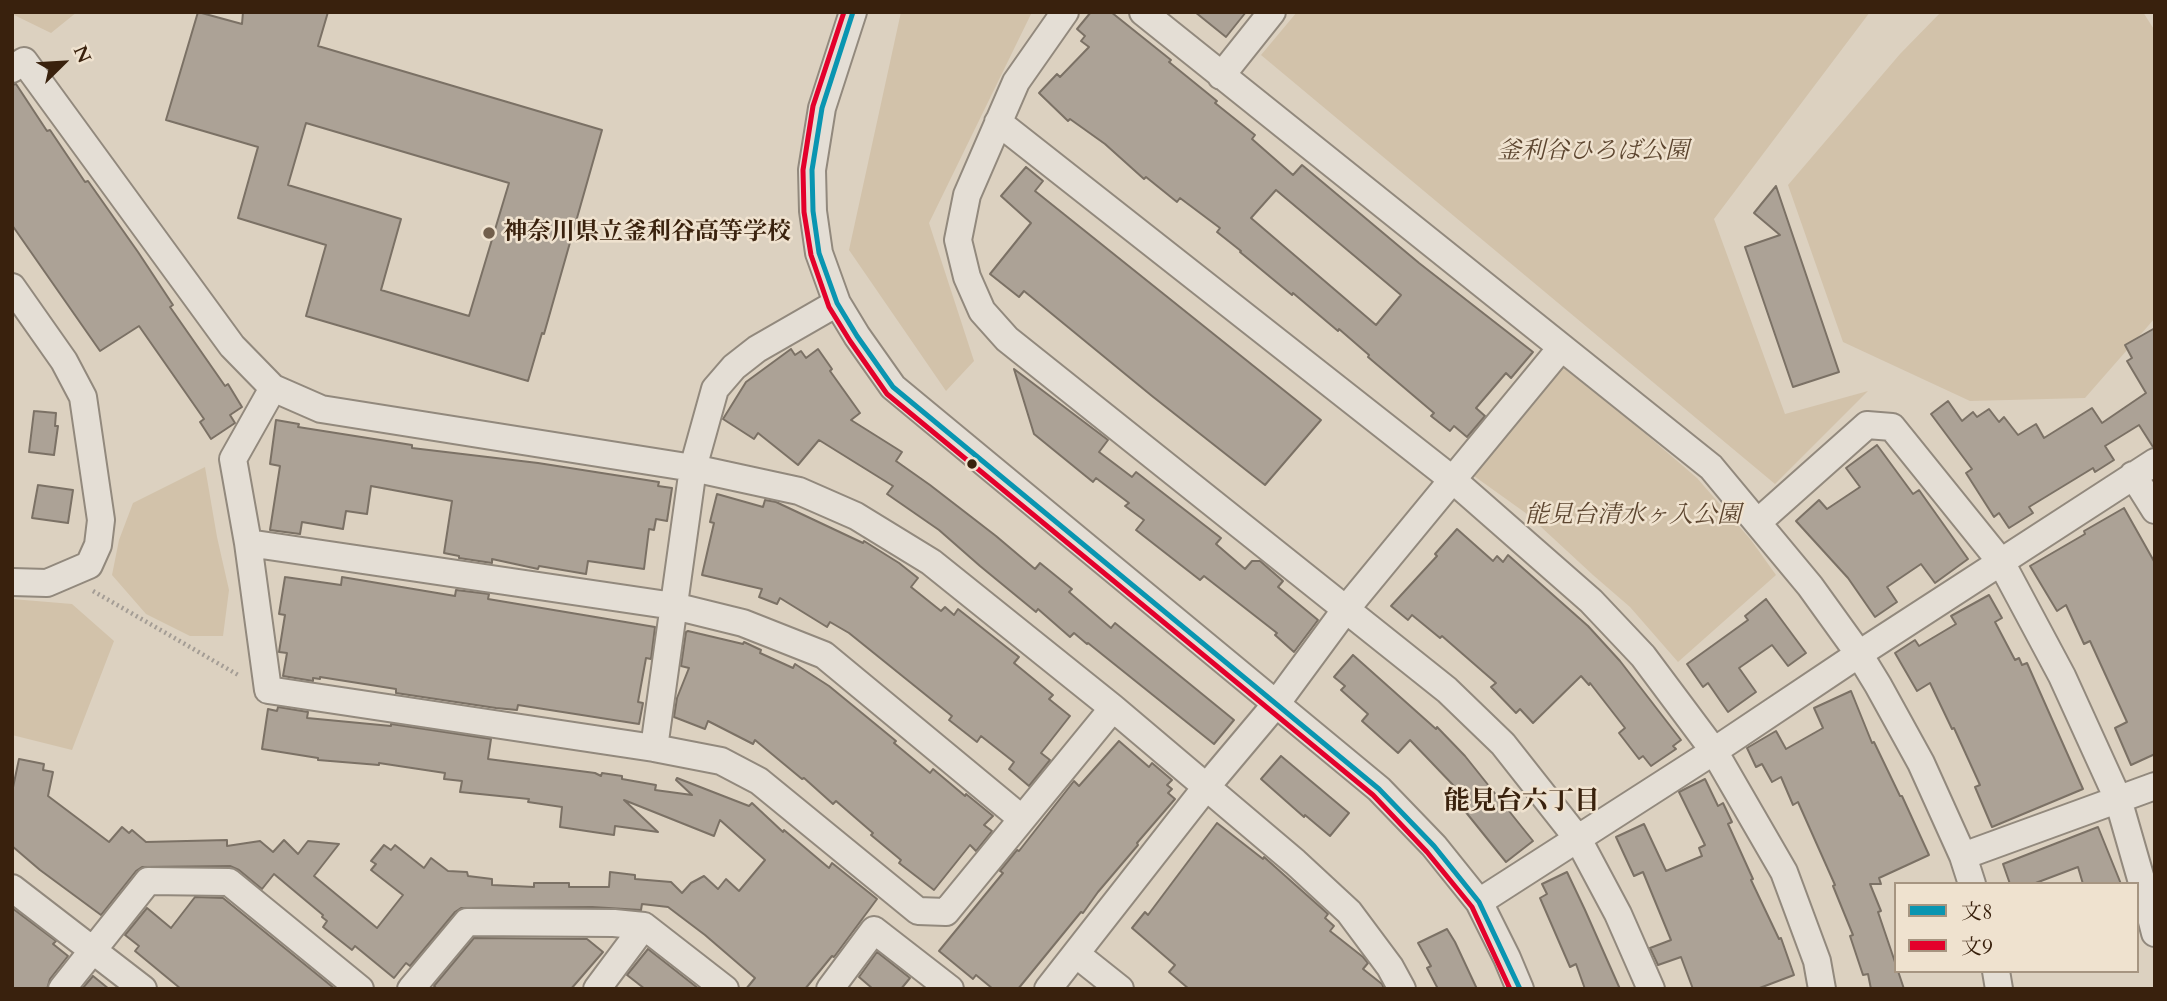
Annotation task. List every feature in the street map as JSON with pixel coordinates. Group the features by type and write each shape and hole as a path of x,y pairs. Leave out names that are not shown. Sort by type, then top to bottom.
{"street":[{"path":"853,12 822,108 812,170 813,211 819,253 837,303 857,337 893,387 1379,789 1434,846 1479,902 1520,989"},
{"path":"1065,12 1016,82 967,195 958,240 967,277 982,311 1007,339 1447,690 1503,744 1578,839 1618,914 1651,989"},
{"path":"1143,12 1711,467 1810,586 1859,654 1921,763 1963,856 1971,882"},
{"path":"1222,76 1272,12"},
{"path":"12,69 24,61 232,346 273,388 321,409 693,468 799,491 856,516 931,562 1207,786 1349,912 1390,967 1402,989"},
{"path":"998,122 1453,480 1591,601 1643,656 1714,751 1784,872 1817,961 1822,989"},
{"path":"12,288 64,361 83,397 101,520 98,545 89,565 47,583 12,582"},
{"path":"654,748 693,468 715,389 727,374 757,349 837,303"},
{"path":"1048,989 1207,786 1276,704 1346,609 1560,348"},
{"path":"273,388 233,459 248,543 268,690 654,748 721,761 759,781 918,911 946,912 1113,708"},
{"path":"1758,522 1867,425 1892,427 2001,562 2062,676 2118,799 2155,933"},
{"path":"1479,902 2144,468 2155,510"},
{"path":"248,543 674,606 743,623 824,654 1021,818"},
{"path":"1963,856 2155,786"},
{"path":"62,989 148,881 229,882 360,989"},
{"path":"12,888 143,989"},
{"path":"411,989 467,922 614,923 644,926 725,989"},
{"path":"597,989 644,926"},
{"path":"830,989 874,930 950,989"},
{"path":"1076,954 1120,989"}],"path":[{"path":"89,589 246,680"}],"green space":[{"path":"12,12 77,12 51,33"},
{"path":"901,12 1032,12 929,223 974,361 946,391 849,250"},
{"name":"釜利谷ひろば公園","path":"1297,12 1870,12 1714,219 1785,414 1868,391 1775,484 1261,55"},
{"path":"1941,12 2143,12 2155,31 2155,318 2085,398 1970,401 1843,342 1788,185 1900,54"},
{"name":"能見台清水ヶ入公園","path":"1564,364 1697,478 1751,540 1776,575 1678,662 1630,607 1527,514 1474,476"},
{"path":"205,467 229,590 223,636 190,636 146,614 112,575 119,540 133,503"},
{"path":"12,599 72,604 114,641 72,750 12,735"}],"building":[{"path":"198,12 242,24 243,12 328,12 318,46 602,130 528,381 306,316 326,245 238,218 258,147 166,120","holes":["306,123 509,183 469,316 381,290 401,219 288,185"]},
{"path":"1091,12 1111,12 1171,60 1169,62 1255,135 1252,139 1293,175 1302,165 1419,263 1533,352 1511,378 1506,373 1476,408 1485,416 1467,437 1454,426 1450,431 1431,416 1434,413 1339,329 1338,331 1293,293 1292,295 1217,232 1220,228 1180,198 1177,202 1146,177 1144,179 1105,144 1070,119 1068,121 1039,93 1057,74 1060,77 1089,47 1081,41 1085,36 1077,29","holes":["1276,190 1401,295 1376,325 1251,218"]},
{"path":"1195,12 1246,12 1226,37"},
{"path":"16,84 47,131 50,130 138,252 173,305 170,307 242,407 230,415 235,423 211,439 200,422 204,419 139,326 100,351 12,225 12,85"},
{"path":"1026,167 1043,181 1035,191 1321,420 1265,485 1024,291 1019,297 990,274 1031,223 1001,196"},
{"path":"1776,186 1839,372 1793,387 1745,247 1780,235 1754,213"},
{"path":"2155,328 2155,446 2153,447 2139,425 2105,446 2114,460 2095,472 2093,468 2029,507 2033,513 2009,528 1999,513 1994,517 1966,473 1972,469 1931,414 1948,401 1962,421 1973,412 1977,417 1989,409 1999,422 2004,417 2018,435 2036,424 2044,438 2092,408 2102,423 2146,393 2127,361 2132,358 2125,345"},
{"path":"791,349 795,355 801,351 806,358 818,349 860,413 851,420 902,452 896,461 996,536 1035,569 1040,563 1072,589 1069,592 1111,628 1115,623 1234,720 1214,744 1088,643 1074,633 1070,637 1038,609 1036,612 939,530 887,494 893,486 819,440 798,465 758,433 754,439 723,419 746,382"},
{"path":"1014,369 1108,440 1099,452 1132,477 1136,472 1221,538 1216,544 1245,569 1252,561 1260,561 1283,581 1278,587 1318,620 1294,652 1275,635 1277,633 1204,576 1200,580 1136,530 1144,520 1125,506 1129,503 1096,478 1093,482 1034,434"},
{"path":"34,411 56,413 55,426 58,426 54,455 29,452"},
{"path":"276,420 299,424 298,427 412,445 412,448 538,463 659,482 658,486 672,488 667,521 656,519 654,530 649,529 644,569 588,561 586,574 539,566 538,569 492,559 492,563 444,553 452,501 371,486 367,514 346,511 343,529 302,522 300,534 270,530 280,466 270,464"},
{"path":"1877,445 1913,494 1919,490 1968,559 1935,583 1921,564 1887,587 1897,602 1875,617 1848,578 1796,521 1819,500 1827,509 1860,487 1846,468"},
{"path":"38,485 73,490 68,523 32,518"},
{"path":"717,494 763,507 765,500 776,502 863,543 864,541 918,578 911,587 941,611 945,607 954,615 958,609 1019,657 1014,663 1053,695 1049,699 1070,716 1041,753 1050,760 1029,786 1009,769 1014,762 981,736 977,742 949,720 952,716 849,633 830,622 827,627 780,598 777,604 759,597 762,589 702,575 714,523 710,522"},
{"path":"2124,508 2155,563 2155,754 2131,765 2115,728 2127,722 2090,641 2084,644 2066,605 2057,611 2030,566"},
{"path":"1457,529 1493,561 1497,556 1503,562 1508,555 1588,626 1620,661 1681,740 1673,746 1676,749 1651,766 1643,756 1639,759 1619,733 1625,728 1590,683 1589,685 1581,676 1533,723 1520,709 1516,713 1491,687 1496,683 1442,636 1440,638 1412,615 1408,620 1391,606 1437,556 1435,554"},
{"path":"285,577 341,585 342,577 455,596 456,590 489,594 488,599 655,627 651,659 646,658 638,702 643,703 639,724 518,705 517,710 496,708 396,693 396,689 320,677 313,678 313,681 283,676 287,653 279,652 285,615 279,614"},
{"path":"1989,595 2002,618 1995,622 2015,660 2019,658 2022,665 2027,663 2083,789 1992,827 1975,787 1980,785 1930,683 1917,691 1895,653 1915,640 1919,646 1956,624 1951,616"},
{"path":"1766,599 1806,653 1788,666 1772,645 1739,668 1756,692 1728,712 1708,683 1703,687 1687,664 1748,620 1745,616"},
{"path":"688,631 743,644 744,642 761,650 760,653 793,668 795,664 829,686 930,773 933,769 993,816 984,825 992,831 976,851 970,845 934,890 899,863 901,860 836,801 833,804 755,740 753,744 708,721 705,729 674,717 677,698 689,668 681,666"},
{"path":"1353,655 1436,729 1437,727 1465,756 1533,841 1506,862 1448,790 1454,786 1410,740 1398,753 1362,721 1368,714 1341,690 1345,686 1334,677"},
{"path":"1851,691 1872,743 1874,742 1902,796 1929,855 1879,878 1881,884 1870,884 1881,911 1878,912 1894,959 1894,973 1899,973 1904,989 1871,989 1868,974 1863,975 1850,936 1853,935 1833,886 1835,885 1798,802 1793,805 1781,777 1772,782 1762,764 1756,767 1747,748 1776,731 1786,749 1823,728 1814,708"},
{"path":"278,707 308,712 307,718 391,724 491,739 488,759 601,776 602,773 622,776 622,779 656,785 655,790 692,795 677,778 749,806 752,803 783,832 784,830 829,868 832,863 877,899 834,957 832,956 805,989 746,989 755,978 705,935 668,907 642,904 641,910 592,907 461,908 410,966 406,963 394,978 355,946 352,950 323,927 327,921 323,915 274,874 262,889 230,866 142,867 101,915 12,846 12,792 19,759 44,764 43,770 53,772 48,796 109,842 122,827 129,833 132,830 146,842 227,840 227,846 260,841 273,852 284,840 298,854 308,841 339,844 314,876 377,928 403,895 371,870 376,864 371,861 384,845 391,850 395,845 424,868 431,858 448,871 467,872 468,876 492,879 492,885 534,887 534,883 569,883 569,887 609,887 610,872 635,875 635,879 671,882 682,893 691,883 704,876 718,889 726,879 739,891 765,860 720,820 714,836 624,800 658,832 615,826 614,835 560,827 562,807 528,802 529,799 460,792 462,781 444,779 445,773 379,763 318,760 262,749 268,709 277,711"},
{"path":"1119,741 1149,767 1152,763 1172,780 1167,785 1172,789 1168,793 1175,799 1018,989 993,989 976,975 973,979 939,951 1074,781 1079,786"},
{"path":"1281,756 1349,813 1330,836 1261,779"},
{"path":"1705,779 1718,806 1723,803 1732,822 1728,824 1753,879 1751,880 1779,939 1781,938 1794,975 1757,989 1693,989 1681,957 1658,965 1650,948 1671,940 1643,872 1634,876 1616,837 1644,824 1666,871 1702,856 1699,848 1705,845 1679,792"},
{"path":"1217,823 1263,859 1264,857 1328,914 1325,918 1334,926 1330,931 1363,957 1368,963 1363,969 1382,984 1384,989 1189,989 1169,972 1175,965 1132,928 1145,912 1148,915"},
{"path":"2098,827 2120,882 2082,882 2078,867 2038,882 2009,882 2003,864"},
{"path":"1567,872 1620,989 1585,989 1576,964 1570,967 1540,898 1547,894 1542,884"},
{"path":"195,897 223,898 335,989 181,989 135,951 139,946 125,935 147,908 171,928"},
{"path":"12,908 56,941 53,944 68,956 50,979 47,989 12,989"},
{"path":"1447,929 1477,989 1438,989 1427,968 1431,966 1418,943"},
{"path":"474,938 587,939 603,952 571,989 437,989 434,986"},
{"path":"648,949 699,989 645,989 627,975"},
{"path":"877,952 910,978 901,989 873,989 859,977"},
{"path":"93,976 109,989 82,989"}],"transit line":[{"name":"文9","path":"844,12 813,106 803,170 804,212 811,255 829,307 850,341 887,394 1373,795 1427,852 1472,907 1510,989"},
{"name":"文8","path":"853,12 822,108 812,170 813,211 819,253 837,303 857,336 893,387 1379,789 1434,846 1479,902 1520,989"}],"place":[{"name":"神奈川県立釜利谷高等学校","path":"489,233"}],"district":[{"name":"能見台六丁目","path":"1522,803"}]}
